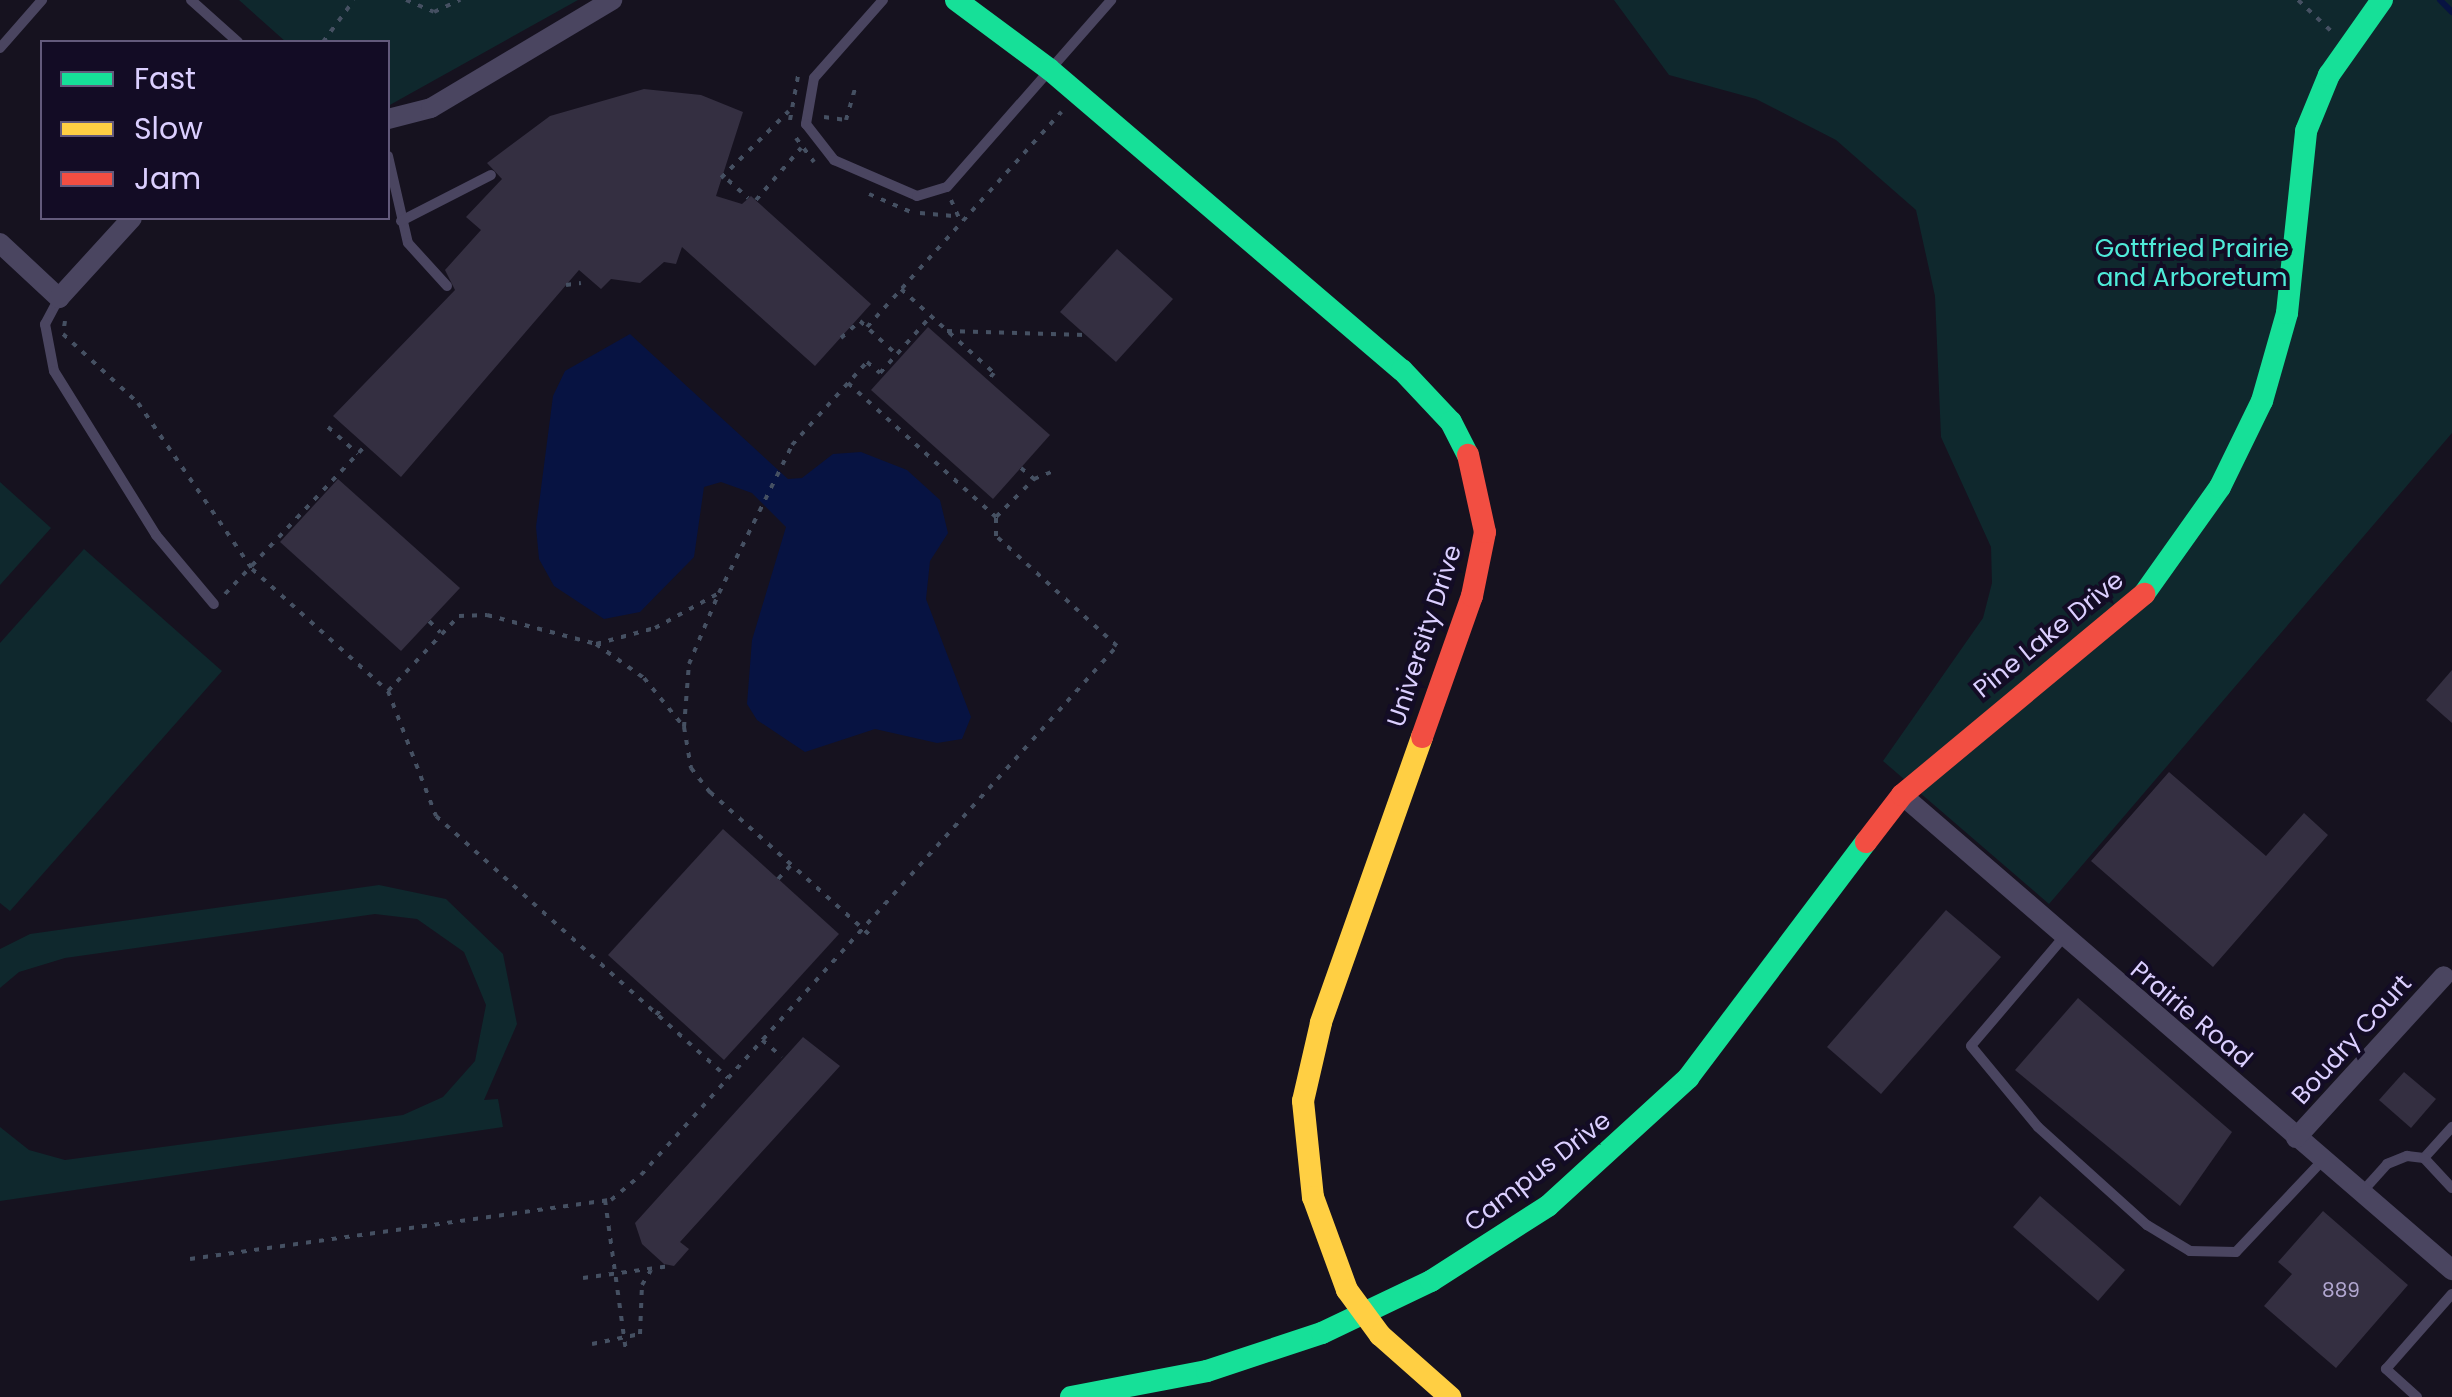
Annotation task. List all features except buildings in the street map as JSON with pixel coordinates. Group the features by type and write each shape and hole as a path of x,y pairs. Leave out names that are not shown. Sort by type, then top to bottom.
{"street":[{"path":"390,118 446,100 612,0"},
{"name":"University Drive","path":"956,0 1050,69 1423,390 1462,440 1482,491 1485,532 1472,596 1321,1023 1303,1101 1313,1197 1364,1316 1450,1397"},
{"name":"Pine Lake Drive","path":"1902,795 2110,628 2173,560 2212,500 2274,364 2303,142 2348,43 2382,0"},
{"path":"0,244 59,298 130,220"},
{"name":"Prairie Road","path":"1902,795 2062,939 2452,1270"},
{"name":"Campus Drive","path":"1071,1397 1176,1388 1364,1316 1505,1236 1640,1128 1688,1078 1902,795"},
{"name":"Boudry Court","path":"2296,1138 2448,978"}],"lane":[{"path":"0,48 42,0"},
{"path":"192,0 236,40"},
{"path":"884,0 814,78 805,119 834,160 907,194 929,196 947,187 1111,0"},
{"path":"390,166 401,222 415,254 447,286"},
{"path":"401,222 490,175"},
{"path":"59,298 46,324 54,371 156,535 214,604"},
{"path":"2062,939 1971,1046 2038,1127 2147,1225 2190,1251 2236,1252 2322,1161"},
{"path":"2361,1193 2386,1164 2424,1158 2452,1128"},
{"path":"2424,1158 2452,1188"},
{"path":"2416,1397 2386,1369 2452,1294"}],"path":[{"path":"324,40 354,0"},
{"path":"406,0 434,12 460,0"},
{"path":"2298,0 2348,43"},
{"path":"748,198 724,179 789,110 806,63"},
{"path":"790,121 846,120 855,89"},
{"path":"867,327 1077,94"},
{"path":"789,110 801,148 822,168"},
{"path":"756,200 801,148"},
{"path":"866,192 898,210 962,222"},
{"path":"566,285 581,283"},
{"path":"901,290 994,373 988,380"},
{"path":"59,298 64,334 138,403 252,569 388,692 436,816 728,1078"},
{"path":"872,937 710,792 691,768 684,727 689,664 718,593 779,470 868,362 880,373 931,316"},
{"path":"841,338 860,321 896,354"},
{"path":"947,331 1086,335"},
{"path":"190,1259 605,1200 641,1175 1117,646 1002,542 996,517 848,384"},
{"path":"328,427 358,454"},
{"path":"214,604 252,569 365,446"},
{"path":"1021,468 1034,479"},
{"path":"996,517 1034,479 1056,470"},
{"path":"596,644 654,628 718,593"},
{"path":"388,692 440,632 460,616 487,615 596,644 644,678 684,727"},
{"path":"428,621 440,632"},
{"path":"778,879 792,864"},
{"path":"656,1015 664,1006"},
{"path":"762,1040 782,1057"},
{"path":"605,1200 626,1352"},
{"path":"584,1278 670,1266"},
{"path":"592,1344 624,1340 642,1331 642,1285 651,1270"}],"green space":[{"path":"239,0 578,0 390,105 390,40 284,40"},
{"name":"Gottfried Prairie and Arboretum","path":"1614,0 2452,0 2452,433 2049,904 1883,761 1983,618 1992,583 1991,547 1941,437 1935,296 1916,210 1836,140 1756,99 1669,75"},
{"path":"0,482 51,528 0,585"},
{"path":"84,549 222,671 10,911 0,903 0,643"},
{"path":"379,885 446,899 503,954 517,1024 484,1100 498,1099 503,1127 0,1201 0,1127 29,1150 65,1160 403,1115 443,1097 475,1061 486,1005 464,952 417,919 375,914 65,958 19,972 0,988 0,949 30,934"}],"shaded area":[{"path":"630,334 788,479 802,478 833,454 861,452 907,470 940,500 948,533 930,561 926,599 971,717 962,739 937,743 875,729 805,752 757,720 747,704 752,640 786,527 752,493 721,482 704,487 694,557 640,612 604,619 554,586 539,559 536,527 553,396 565,371"}],"waterway":[{"path":"2440,0 2452,12"}],"traffic: fast":[{"path":"956,0 1049,69 1402,370 1451,422 1468,455"},
{"path":"2144,594 2220,487 2262,401 2287,313 2306,131 2329,75 2382,0"},
{"path":"1071,1397 1207,1371 1322,1333 1431,1281 1548,1206 1688,1078 1866,842"}],"traffic: slow":[{"path":"1422,737 1321,1023 1303,1101 1313,1197 1347,1290 1380,1335 1450,1397"}],"traffic: jam":[{"path":"1422,737 1472,596 1485,532 1468,455"},
{"path":"1866,842 1902,795 2144,594"}]}
